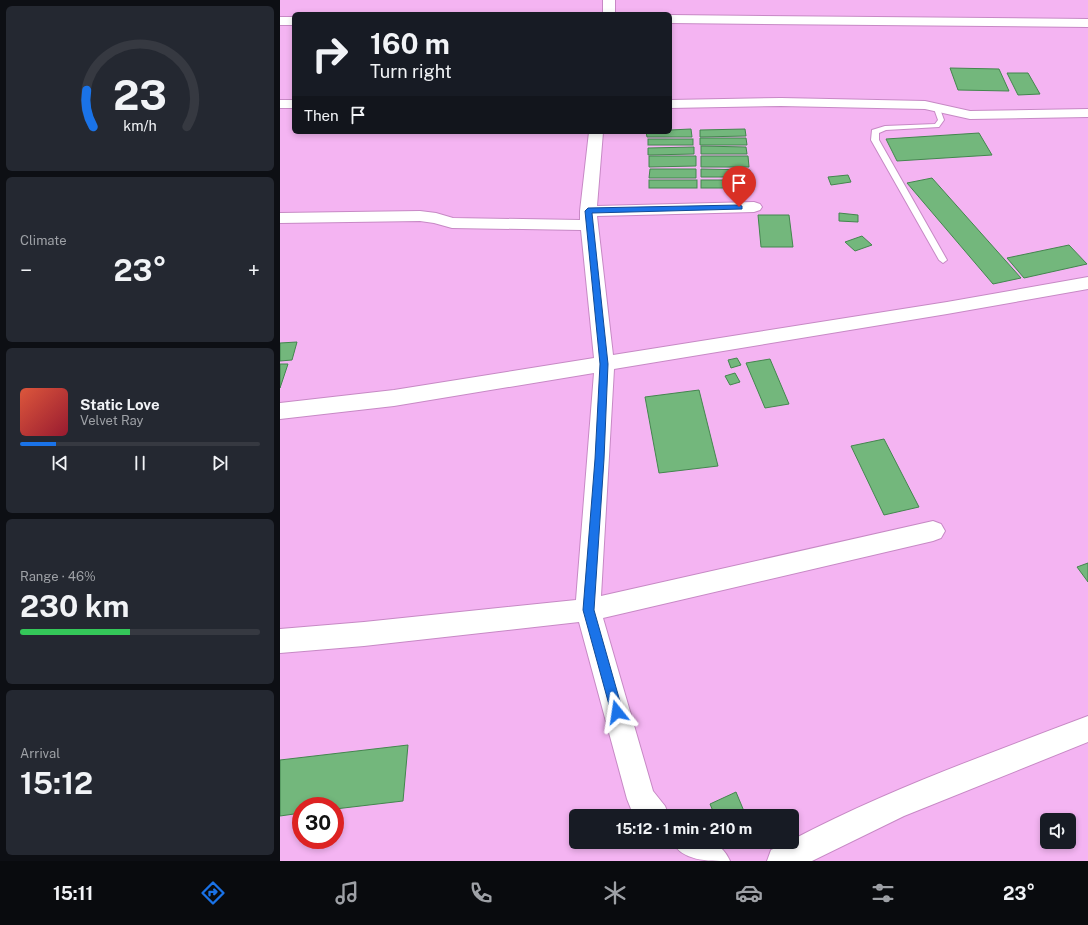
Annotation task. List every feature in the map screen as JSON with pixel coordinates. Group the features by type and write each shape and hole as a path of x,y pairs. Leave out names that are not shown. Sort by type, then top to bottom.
{"street":[{"path":"609,0 609,12"},
{"path":"672,19 1088,23"},
{"path":"280,21 292,21"},
{"path":"672,104 781,102 936,106 970,115 1088,113"},
{"path":"280,104 292,104"},
{"path":"596,134 588,218 604,364 588,610 641,800 649,809"},
{"path":"280,218 420,216 436,218 452,223 588,218 754,207"},
{"path":"280,411 394,398 947,308 1088,283"},
{"path":"280,641 364,634 588,610 933,531"},
{"path":"782,861 813,844 894,805 1088,729"},
{"path":"697,849 715,861"}],"lane":[{"path":"936,106 941,120 937,126 885,128 875,132 876,140 943,260"}],"building":[{"path":"950,68 999,69 1009,91 958,90"},
{"path":"1007,73 1028,73 1040,94 1018,95"},
{"path":"691,129 692,137 647,137 646,134 672,134 672,130"},
{"path":"745,129 746,136 700,137 700,130"},
{"path":"979,133 992,155 897,161 886,139"},
{"path":"700,138 746,138 747,145 700,145"},
{"path":"648,139 693,139 693,145 648,145"},
{"path":"701,146 746,147 747,154 701,154"},
{"path":"694,147 694,154 648,155 648,148"},
{"path":"649,156 696,156 696,166 649,167"},
{"path":"701,156 748,156 749,167 701,167"},
{"path":"650,169 696,169 696,178 649,178"},
{"path":"701,169 750,170 750,177 701,177"},
{"path":"848,175 851,182 831,185 828,177"},
{"path":"932,178 1021,278 993,284 907,183"},
{"path":"649,180 697,180 697,188 649,188"},
{"path":"701,180 748,180 748,188 701,188"},
{"path":"839,213 858,215 858,222 839,221"},
{"path":"758,215 789,215 793,247 761,247"},
{"path":"862,236 872,245 855,251 845,242"},
{"path":"1069,245 1087,264 1024,278 1007,258"},
{"path":"297,342 292,360 280,361 280,343"},
{"path":"737,358 741,365 731,368 728,360"},
{"path":"770,359 789,404 765,408 746,363"},
{"path":"280,364 288,364 280,388"},
{"path":"735,373 740,382 730,385 725,376"},
{"path":"699,390 718,466 659,473 645,397"},
{"path":"884,439 919,507 884,515 851,446"},
{"path":"1088,563 1088,582 1077,567"},
{"path":"408,745 403,801 344,808 344,797 292,797 292,814 280,816 280,760"},
{"path":"736,792 743,809 712,809 710,804"}],"route":[{"path":"617,712 588,610 604,364 588,211 739,207"}]}
